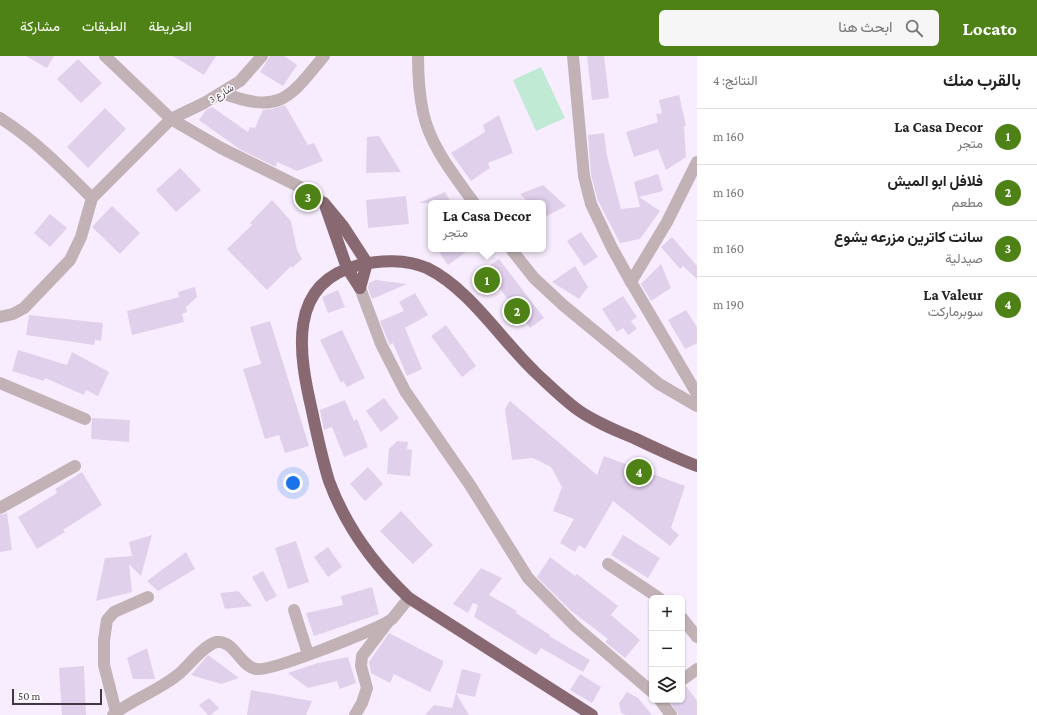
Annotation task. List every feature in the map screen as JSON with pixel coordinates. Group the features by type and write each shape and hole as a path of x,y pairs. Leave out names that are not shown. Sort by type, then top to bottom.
{"highway":[{"path":"324,204 343,226 367,263 360,288"},
{"path":"324,204 346,268 360,288"},
{"path":"592,715 409,598 392,583 358,540 334,496 324,465 306,385 301,337 307,307 316,289 346,268 367,263 402,262 416,264 433,272 454,287 534,371 578,410 605,425 697,466"}],"street":[{"path":"105,56 171,119 221,148 304,189 324,204"},
{"name":"شارع 3","path":"92,198 171,119 222,93 240,81 262,56"},
{"path":"222,93 255,103 267,103 284,99 297,89 324,56"},
{"path":"418,56 419,93 427,126 440,153 472,200"},
{"path":"573,56 587,189 600,224 630,282 697,394"},
{"path":"0,118 47,154 92,198 81,237 70,260 24,308 13,314 0,317"},
{"path":"630,282 667,222 697,162"},
{"path":"513,252 534,278 563,305 659,384 697,406"},
{"path":"360,288 381,344 405,391 470,485 528,578 575,626 649,689"},
{"path":"0,383 85,419"},
{"path":"0,508 75,466"},
{"path":"608,564 654,595"},
{"path":"148,597 114,612 107,620 104,640 104,665 115,714 167,683 201,652 215,642 227,645 247,665 257,669 275,666 388,622"},
{"path":"355,715 362,703 367,688 361,666 362,656 388,622 409,598"},
{"path":"294,610 308,654"},
{"path":"685,622 697,637"},
{"path":"685,678 697,669"},
{"path":"662,703 671,715"}],"green space":[{"path":"541,67 565,118 536,131 513,80"}],"building":[{"path":"26,56 54,56 47,68"},
{"path":"173,56 216,56 204,75"},
{"path":"270,56 284,56 297,65 283,86 260,72"},
{"path":"587,56 604,56 609,98 592,100"},
{"path":"78,59 102,83 81,103 57,79"},
{"path":"679,95 686,126 684,126 686,157 666,170 658,149 634,157 626,132 658,122 656,114 662,113 659,100"},
{"path":"285,105 308,145 314,143 323,161 297,171 277,162 276,167 241,150 199,120 206,110 212,107 248,132 250,127 255,128 263,110"},
{"path":"105,108 126,129 88,168 67,147"},
{"path":"499,115 513,153 488,163 490,168 471,181 451,153 485,132 483,125"},
{"path":"604,133 607,156 621,209 640,207 634,182 658,174 663,191 639,197 660,211 640,239 620,243 598,201 591,175 588,135"},
{"path":"379,136 401,172 366,173 367,137"},
{"path":"180,168 201,190 176,212 156,190"},
{"path":"543,185 566,206 546,216 546,200 526,200 520,194"},
{"path":"445,192 449,200 428,200 428,203 419,203"},
{"path":"406,196 409,224 368,228 366,200"},
{"path":"272,200 291,221 297,250 302,259 292,268 291,266 267,290 227,249 252,225 250,223"},
{"path":"112,206 140,233 120,254 92,227"},
{"path":"50,214 67,228 50,247 34,233"},
{"path":"581,232 598,257 584,266 567,241"},
{"path":"672,237 697,266 697,279 683,266 680,269 661,247"},
{"path":"439,252 466,252 448,265"},
{"path":"499,259 544,318 530,328 496,284 492,287 488,280 484,283 478,274"},
{"path":"661,264 671,288 651,301 641,284"},
{"path":"575,266 588,287 579,299 552,282"},
{"path":"376,280 407,284 372,299 368,288 369,283"},
{"path":"195,287 197,297 186,307 187,312 182,314 184,322 132,335 127,311 179,297 178,292"},
{"path":"338,290 345,307 328,313 322,297"},
{"path":"415,293 428,315 405,328 422,369 407,376 393,343 390,345 380,321 404,311 399,302"},
{"path":"623,296 637,317 631,321 637,329 628,335 623,328 617,332 602,309"},
{"path":"686,310 697,327 697,343 685,349 668,320"},
{"path":"29,315 103,323 101,341 95,340 94,345 26,335"},
{"path":"270,321 309,446 285,453 279,435 265,439 243,369 261,364 250,327"},
{"path":"446,325 476,366 462,377 431,336"},
{"path":"342,330 365,378 347,387 343,381 341,383 320,340"},
{"path":"18,350 67,365 72,352 109,372 98,396 86,390 84,395 45,378 44,381 12,371"},
{"path":"384,398 399,418 381,432 366,411"},
{"path":"345,400 354,421 357,419 368,447 344,457 332,427 324,430 320,410"},
{"path":"510,401 597,475 604,456 685,486 671,528 679,535 670,546 613,501 585,549 579,545 575,552 560,543 574,519 553,511 562,487 551,467 533,458 512,460 505,409"},
{"path":"92,418 130,420 129,442 91,439"},
{"path":"397,441 408,442 407,449 412,450 410,476 387,474 389,449"},
{"path":"368,467 383,484 365,501 350,484"},
{"path":"82,472 102,505 63,530 65,532 37,549 18,517 57,493 55,489"},
{"path":"401,511 433,545 413,564 380,531"},
{"path":"7,513 12,550 0,552 0,515"},
{"path":"152,535 141,576 129,564 132,592 96,601 105,558 132,556 129,542"},
{"path":"623,535 660,558 648,578 611,555"},
{"path":"296,541 309,582 288,589 275,548"},
{"path":"328,547 342,567 328,577 314,557"},
{"path":"186,552 195,569 158,591 147,581"},
{"path":"550,557 575,576 577,574 618,606 611,615 640,640 625,658 605,642 608,639 570,610 537,577"},
{"path":"481,568 502,578 489,595 517,611 516,613 550,635 549,636 590,660 583,672 541,648 536,655 474,617 478,605 473,603 468,613 453,604"},
{"path":"263,571 277,596 266,602 252,577"},
{"path":"372,587 379,614 314,636 306,613 343,605 341,596"},
{"path":"238,591 252,606 225,609 220,593"},
{"path":"389,633 443,661 430,692 394,674 390,683 371,673 369,662"},
{"path":"147,648 155,679 133,679 127,658"},
{"path":"208,655 239,678 221,684 191,675"},
{"path":"348,657 356,683 340,689 337,681 308,688 288,673 318,663"},
{"path":"84,666 86,715 62,715 59,668"},
{"path":"462,669 481,674 475,697 456,693 469,715 425,715 434,705 452,708"},
{"path":"580,674 601,687 592,703 570,690"},
{"path":"685,686 697,701 697,715 678,715 671,703 685,703"},
{"path":"251,690 312,701 306,715 247,715"},
{"path":"627,692 638,698 652,715 626,715 621,713 619,703"},
{"path":"209,698 219,708 211,715 208,715 199,705"}],"place":[{"name":"سانت كاترين مزرعه يشوع","path":"308,197"},
{"name":"La Casa Decor","path":"487,280"},
{"name":"فلافل ابو الميش","path":"517,311"},
{"name":"La Valeur","path":"639,472"}]}
